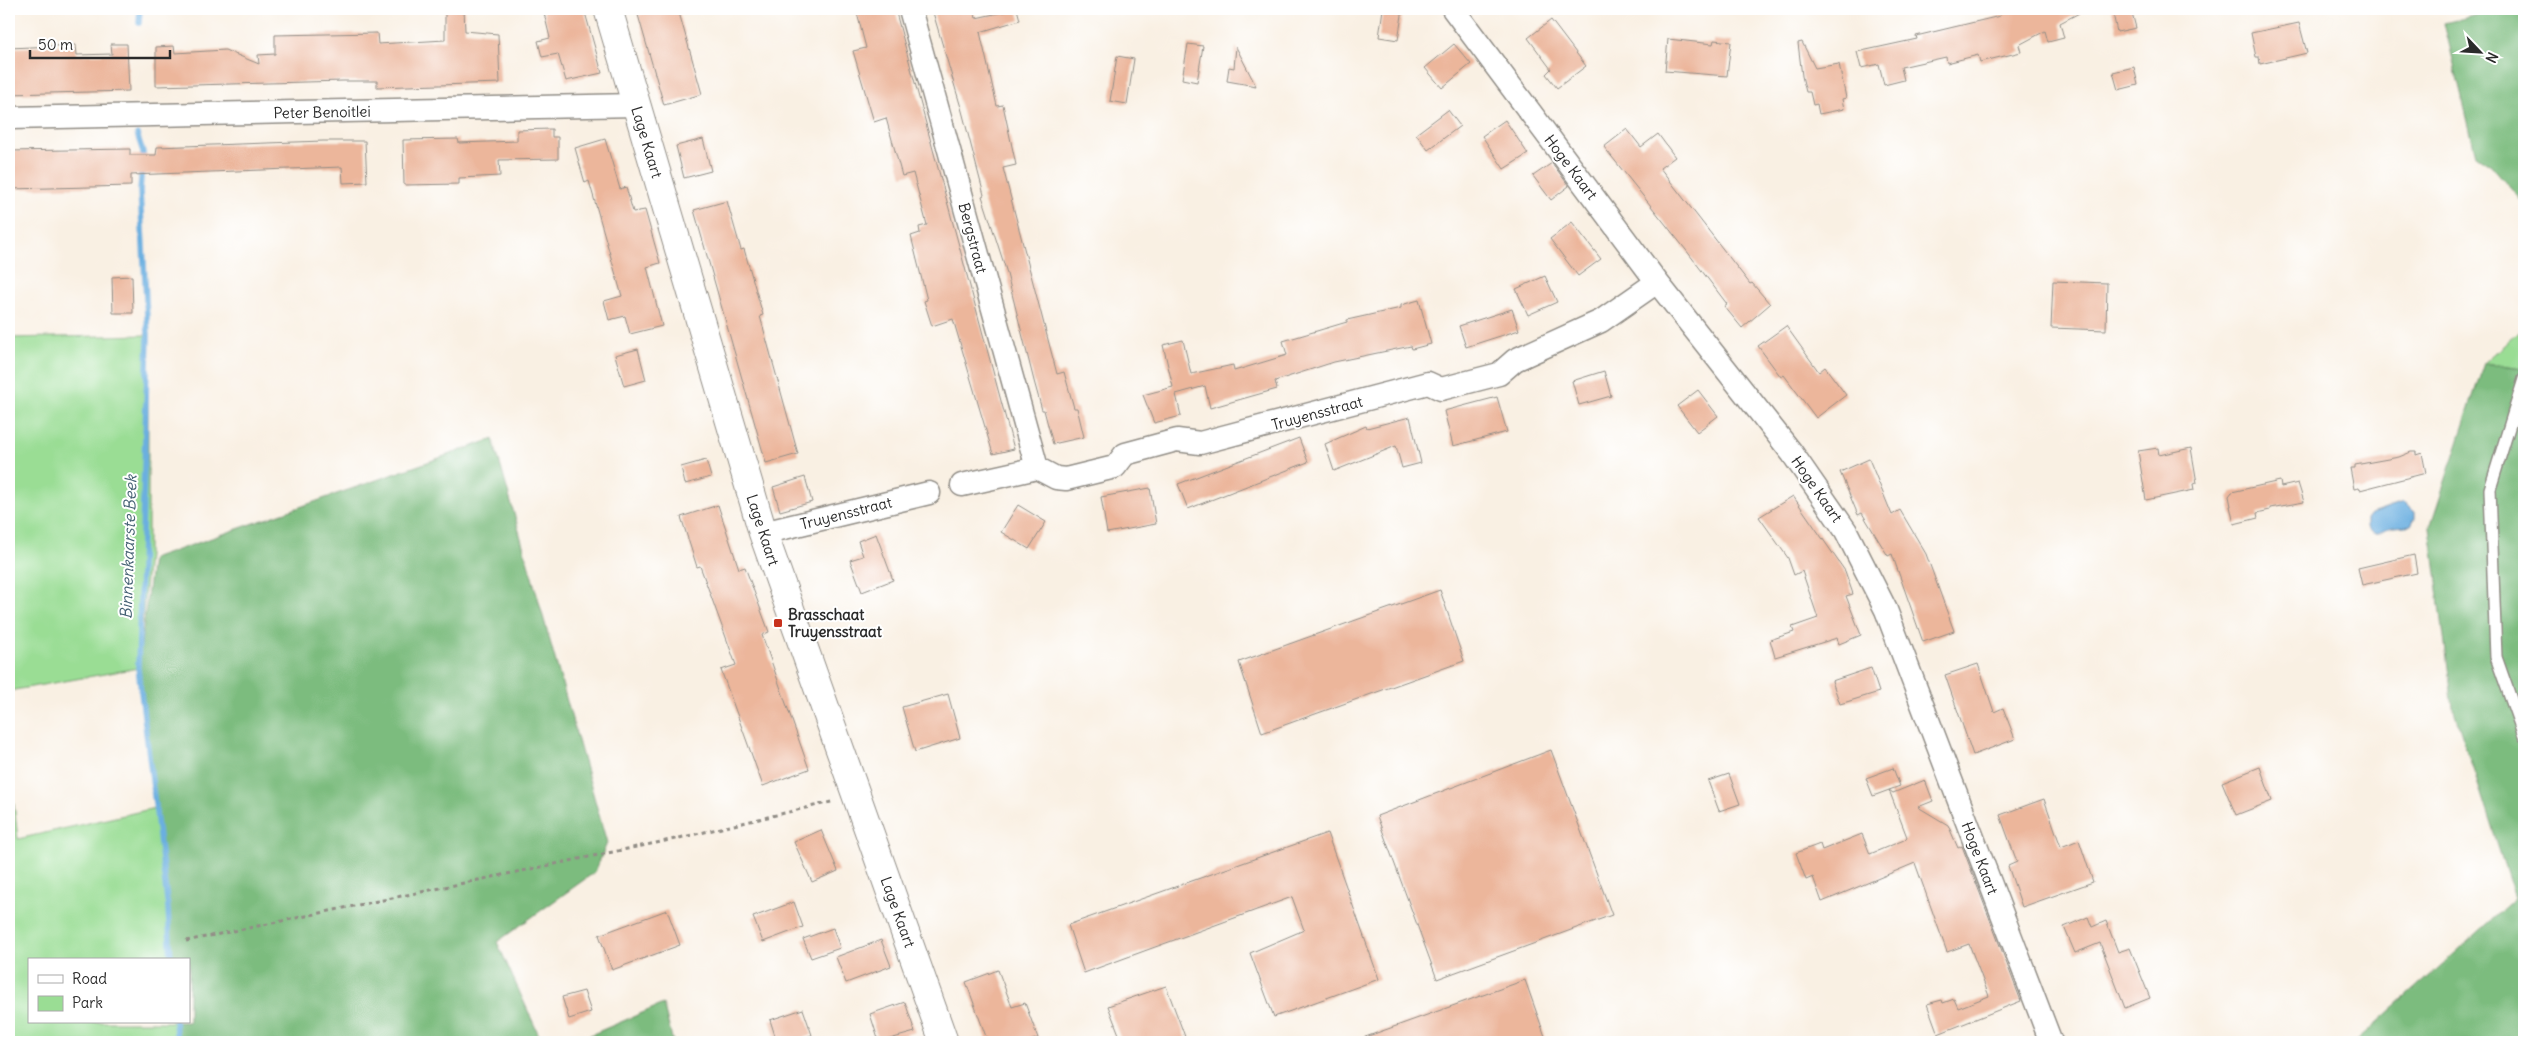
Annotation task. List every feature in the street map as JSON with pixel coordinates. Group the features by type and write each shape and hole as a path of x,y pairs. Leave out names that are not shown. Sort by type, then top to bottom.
{"street":[{"name":"Lage Kaart","path":"608,9 763,533 944,1042"},
{"name":"Bergstraat","path":"910,9 1037,468"},
{"name":"Hoge Kaart","path":"1453,9 1657,282 1792,453 1846,531 1886,610 2051,1042"},
{"name":"Peter Benoitlei","path":"9,118 636,105"},
{"name":"Truyensstraat","path":"1037,468 1056,478 1066,479 1115,467 1125,454 1177,440 1200,443 1428,383 1441,389 1498,374 1515,360 1602,322 1657,282"},
{"path":"962,485 1037,468"},
{"name":"Truyensstraat","path":"763,533 928,493"}],"lane":[{"path":"2524,379 2490,489 2496,657 2524,736"}],"path":[{"path":"1703,9 1819,9"},
{"path":"186,942 675,839 857,796"}],"green space":[{"path":"2503,9 2524,9 2524,203 2491,165 2476,155 2444,23"},
{"path":"2524,327 2524,368 2484,363"},
{"path":"148,335 148,555 138,668 9,691 9,338"},
{"path":"2484,363 2524,368 2524,1042 2356,1042 2515,899 2453,707 2430,527"},
{"path":"493,439 607,843 595,872 497,942 542,1042 177,1042 175,1024 190,1024 190,958 171,958 168,908 138,668 152,559"},
{"path":"9,761 18,839 155,808 168,908 171,958 28,958 28,1024 175,1024 177,1042 9,1042"},
{"path":"663,1004 673,1042 574,1042"}],"water":[{"path":"2403,503 2415,512 2415,518 2411,525 2389,528 2378,533 2370,531 2367,527 2367,519 2371,514"}],"building":[{"path":"445,9 464,9 465,31 498,34 500,83 377,87 377,81 343,81 156,86 156,47 174,46 175,53 225,50 259,64 258,55 275,54 275,35 377,33 378,44 445,40"},
{"path":"543,9 584,9 602,73 566,81 558,54 542,57 538,41 550,38"},
{"path":"659,9 678,9 702,94 664,105 638,15"},
{"path":"856,9 895,9 1014,449 993,454 953,319 932,326 924,301 927,300 911,236 920,233 919,227 927,225 913,173 902,176 886,118 874,122 853,51 866,48"},
{"path":"932,9 973,9 976,18 1017,9 1020,20 980,32 997,106 1003,105 1016,165 1003,168 1057,374 1064,372 1074,408 1077,408 1084,437 1053,444 1034,381 1006,270 982,196 984,195 962,111"},
{"path":"1383,9 1403,9 1398,40 1379,37"},
{"path":"2009,9 2087,9 2060,23 2064,38 2048,42 2045,31 2019,45 2021,52 1980,62 1978,55 1947,63 1946,57 1901,67 1904,80 1884,85 1879,64 1861,68 1857,52 1917,39 1916,36 2000,16 1999,11"},
{"path":"2112,9 2131,9 2136,28 2117,32"},
{"path":"1551,20 1586,66 1557,88 1546,74 1551,69 1528,38"},
{"path":"2299,23 2307,53 2260,64 2259,57 2256,57 2251,33"},
{"path":"1668,39 1713,44 1714,40 1731,42 1727,76 1665,71"},
{"path":"1802,42 1815,68 1839,64 1846,98 1842,99 1844,109 1819,114 1817,104 1813,105 1810,92 1806,92 1802,76 1798,43"},
{"path":"111,44 127,44 129,91 9,94 9,48 76,45 77,55 112,54"},
{"path":"1188,44 1203,46 1197,82 1182,79"},
{"path":"1454,44 1471,64 1442,88 1425,68"},
{"path":"1236,47 1256,86 1227,81 1229,67 1234,68"},
{"path":"1117,56 1134,59 1127,104 1110,101"},
{"path":"2134,67 2138,85 2118,90 2113,72"},
{"path":"1448,110 1460,126 1428,150 1416,134"},
{"path":"1505,120 1528,154 1504,169 1482,136"},
{"path":"552,129 552,137 558,137 558,159 499,160 500,176 459,178 459,184 404,185 403,140 458,139 459,143 517,141 517,130"},
{"path":"1627,129 1641,147 1658,134 1675,157 1660,168 1750,284 1752,283 1770,304 1742,328 1724,306 1727,304 1686,250 1604,147"},
{"path":"605,139 620,189 626,187 633,212 645,210 660,263 647,267 662,326 630,334 625,316 609,320 604,301 622,296 589,181 585,183 575,148"},
{"path":"703,139 711,171 684,178 676,146"},
{"path":"365,141 367,182 343,183 342,167 131,175 131,186 9,189 9,151 130,149 130,155 156,155 157,147"},
{"path":"1552,163 1569,186 1551,200 1533,176"},
{"path":"727,201 741,250 744,249 763,315 760,316 798,454 766,463 694,210"},
{"path":"1572,222 1601,259 1578,276 1550,239"},
{"path":"132,276 133,313 113,313 112,277"},
{"path":"1545,276 1557,302 1528,315 1516,289"},
{"path":"2053,281 2107,283 2106,330 2051,328"},
{"path":"1419,300 1431,344 1412,349 1411,346 1334,362 1275,381 1277,389 1210,408 1205,386 1176,394 1181,416 1154,423 1143,395 1173,387 1163,345 1183,340 1191,374 1233,365 1234,371 1287,355 1283,341 1347,322 1347,320 1401,308 1401,305"},
{"path":"1512,309 1519,330 1466,347 1459,326"},
{"path":"1786,326 1819,372 1825,367 1846,395 1816,418 1784,375 1781,377 1758,346"},
{"path":"638,349 646,380 624,386 615,355"},
{"path":"1604,371 1611,396 1579,405 1572,381"},
{"path":"1698,390 1718,416 1697,432 1677,406"},
{"path":"1497,397 1507,432 1453,446 1444,411"},
{"path":"1410,417 1421,463 1402,468 1396,446 1334,471 1325,444 1366,426 1367,428"},
{"path":"1299,438 1308,462 1188,509 1178,484"},
{"path":"2158,448 2159,455 2191,448 2197,483 2193,484 2194,490 2146,500 2138,451"},
{"path":"2416,452 2416,455 2422,453 2426,473 2360,490 2359,488 2354,489 2350,468 2355,468 2355,465 2399,457"},
{"path":"1869,459 1892,515 1900,510 1926,554 1954,631 1923,642 1892,554 1888,556 1862,513 1858,515 1840,472"},
{"path":"706,460 711,477 685,484 681,467"},
{"path":"805,477 812,502 780,511 773,487"},
{"path":"2280,481 2281,487 2298,483 2304,502 2270,508 2270,510 2257,513 2258,518 2234,524 2229,496 2232,492"},
{"path":"1150,488 1156,524 1107,533 1101,497"},
{"path":"1793,496 1845,571 1853,594 1846,596 1861,635 1839,644 1837,638 1775,657 1770,640 1794,632 1792,627 1818,618 1802,571 1794,575 1788,558 1759,517"},
{"path":"718,505 739,569 745,567 769,632 762,635 809,769 763,786 721,670 736,665 700,566 697,567 681,517"},
{"path":"1018,505 1046,522 1029,549 1001,532"},
{"path":"876,534 893,580 862,592 850,560 863,556 858,541"},
{"path":"2414,555 2417,573 2362,585 2358,568"},
{"path":"1440,590 1464,661 1262,733 1239,662"},
{"path":"1978,664 1994,712 2003,708 2015,739 1973,755 1945,675"},
{"path":"1871,668 1879,692 1840,704 1832,681"},
{"path":"948,694 960,738 915,752 902,707"},
{"path":"1551,750 1612,915 1437,979 1377,816"},
{"path":"2260,767 2272,801 2236,815 2222,782"},
{"path":"1893,768 1900,786 1873,796 1866,778"},
{"path":"1729,774 1740,804 1719,811 1708,781"},
{"path":"1925,780 1933,801 1918,807 1948,825 1958,848 1962,846 2021,1001 1938,1034 1927,1004 1942,1000 1943,1003 1954,999 1958,1008 1989,996 1969,944 1947,952 1915,863 1822,902 1813,877 1806,880 1796,853 1820,844 1822,850 1862,834 1870,854 1904,840 1907,837 1889,790 1893,793"},
{"path":"2044,799 2061,847 2079,840 2093,882 2022,907 2008,866 2017,862 2000,815"},
{"path":"821,830 838,871 812,882 794,842"},
{"path":"1327,833 1379,979 1274,1017 1250,953 1304,930 1292,897 1084,973 1068,925"},
{"path":"794,902 803,927 763,942 753,917"},
{"path":"667,910 680,945 612,970 599,935"},
{"path":"2088,917 2092,927 2106,921 2118,952 2130,948 2150,998 2125,1008 2100,943 2075,953 2064,927"},
{"path":"833,928 840,948 811,958 803,939"},
{"path":"881,940 891,966 846,983 836,957"},
{"path":"998,970 1012,1007 1025,1003 1038,1038 1027,1042 988,1042 966,982"},
{"path":"1525,980 1547,1042 1357,1042 1357,1040"},
{"path":"1166,986 1187,1042 1122,1042 1108,1006"},
{"path":"584,991 591,1012 569,1019 562,997"},
{"path":"905,1002 915,1032 879,1042 870,1014"},
{"path":"803,1009 812,1035 791,1042 777,1042 770,1020"}],"waterway":[{"name":"Binnenkaarste Beek","path":"139,23 140,9"},
{"name":"Binnenkaarste Beek","path":"137,134 143,152 140,191 148,335 138,668 168,908 171,958"},
{"name":"Binnenkaarste Beek","path":"175,1024 177,1042"}],"place":[{"name":"Brasschaat Truyensstraat","path":"778,623"}]}
